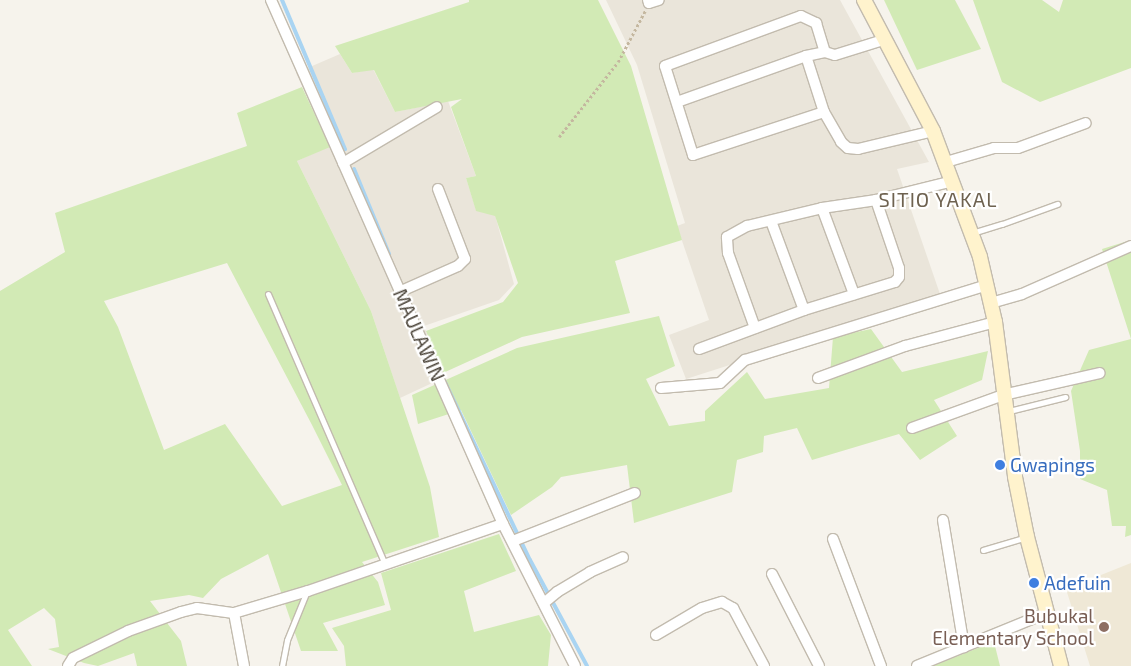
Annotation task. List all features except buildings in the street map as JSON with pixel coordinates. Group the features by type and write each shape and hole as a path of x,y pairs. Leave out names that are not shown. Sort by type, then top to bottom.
{"main road":[{"path":"864,0 933,130 953,181 988,285 1015,477 1027,537 1061,666"}],"street":[{"name":"MAULAWIN","path":"271,0 399,292 504,524 575,666"},
{"path":"824,112 693,154 665,66 801,16 816,23 825,52"},
{"path":"677,102 806,56 825,52 835,55 886,40"},
{"path":"806,56 824,112 841,142 848,148 858,149 933,130"},
{"path":"343,163 437,107"},
{"path":"946,162 994,148 1018,148 1086,123"},
{"path":"755,328 728,254 727,237 747,226 822,208 876,200 953,181"},
{"path":"399,292 458,266 465,259 438,189"},
{"path":"700,349 804,310 895,282 899,277 899,268 876,200"},
{"path":"822,208 854,294"},
{"path":"771,221 804,310"},
{"path":"991,303 1022,294 1131,246"},
{"path":"661,388 720,383 746,360 988,285"},
{"path":"818,378 905,346 994,322"},
{"path":"912,428 1003,395 1100,373"},
{"path":"513,541 635,494"},
{"path":"943,520 964,647"},
{"path":"68,666 73,658 128,631 181,612 197,608 234,613 308,591 504,524"},
{"path":"833,539 881,666"},
{"path":"544,603 556,592 590,572 623,557"},
{"path":"772,574 819,666"},
{"path":"656,635 702,608 722,602 732,608 764,666"},
{"path":"234,613 244,666"},
{"path":"917,666 1046,613"}],"lane":[{"path":"971,233 1057,204"},
{"path":"268,294 385,565"},
{"path":"1006,412 1065,397"},
{"path":"983,550 1027,537"},
{"path":"282,666 292,626 308,591"}],"path":[{"path":"559,137 618,62 652,1"}],"shaded area":[{"path":"606,0 840,0 929,162 897,169 941,297 686,379 669,335 709,320 677,226 685,223 637,65"},
{"path":"340,54 352,73 373,69 395,112 448,101 476,176 466,178 476,210 495,215 514,284 499,300 424,326 443,378 400,398 371,311 297,161 330,146 296,73"},
{"name":"Bubukal Elementary School","path":"1131,563 1131,666 1090,666 1066,589"}],"green space":[{"path":"469,0 598,0 631,66 682,240 615,261 630,313 522,337 443,373 426,331 503,302 518,283 495,216 476,211 466,178 476,176 451,107 462,99 395,112 374,70 352,73 335,46 469,2"},
{"path":"884,0 955,0 981,49 917,70"},
{"path":"973,0 1042,0 1059,12 1063,0 1131,0 1131,68 1040,102 1002,82"},
{"path":"302,87 330,147 297,161 371,311 430,487 439,537 362,562 378,582 385,605 323,623 338,651 301,651 268,554 221,579 203,598 189,595 150,601 181,641 187,666 137,666 134,653 98,666 84,663 48,649 59,647 55,619 44,608 8,630 32,666 0,666 0,291 65,252 55,213 247,146 237,113","holes":["227,263 342,485 282,506 225,424 164,450 118,327 104,301"]},
{"path":"1131,240 1131,339 1102,249"},
{"path":"659,316 675,366 646,379 669,426 705,421 705,411 747,372 765,399 829,388 833,337 871,329 902,372 988,351 982,380 934,400 957,436 920,460 899,434 812,460 797,428 764,436 763,452 737,460 732,492 634,523 627,465 561,477 552,487 511,515 461,410 418,424 412,395 517,348"},
{"path":"1131,339 1131,535 1125,537 1126,526 1112,526 1107,490 1080,479 1080,451 1071,391 1089,350"},
{"path":"499,534 516,571 464,591 474,632 539,615 551,635 548,666 346,666 344,646 332,628 391,610 381,573"},
{"path":"993,642 1000,666 933,666"}],"waterway":[{"path":"282,0 345,149"},
{"path":"354,169 389,254"},
{"path":"445,382 530,560 587,666"}],"place":[{"name":"Gwapings","path":"1000,465"},
{"name":"Adefuin","path":"1034,583"},
{"name":"Bubukal Elementary School","path":"1104,627"}],"district":[{"name":"SITIO YAKAL","path":"938,199"}]}
